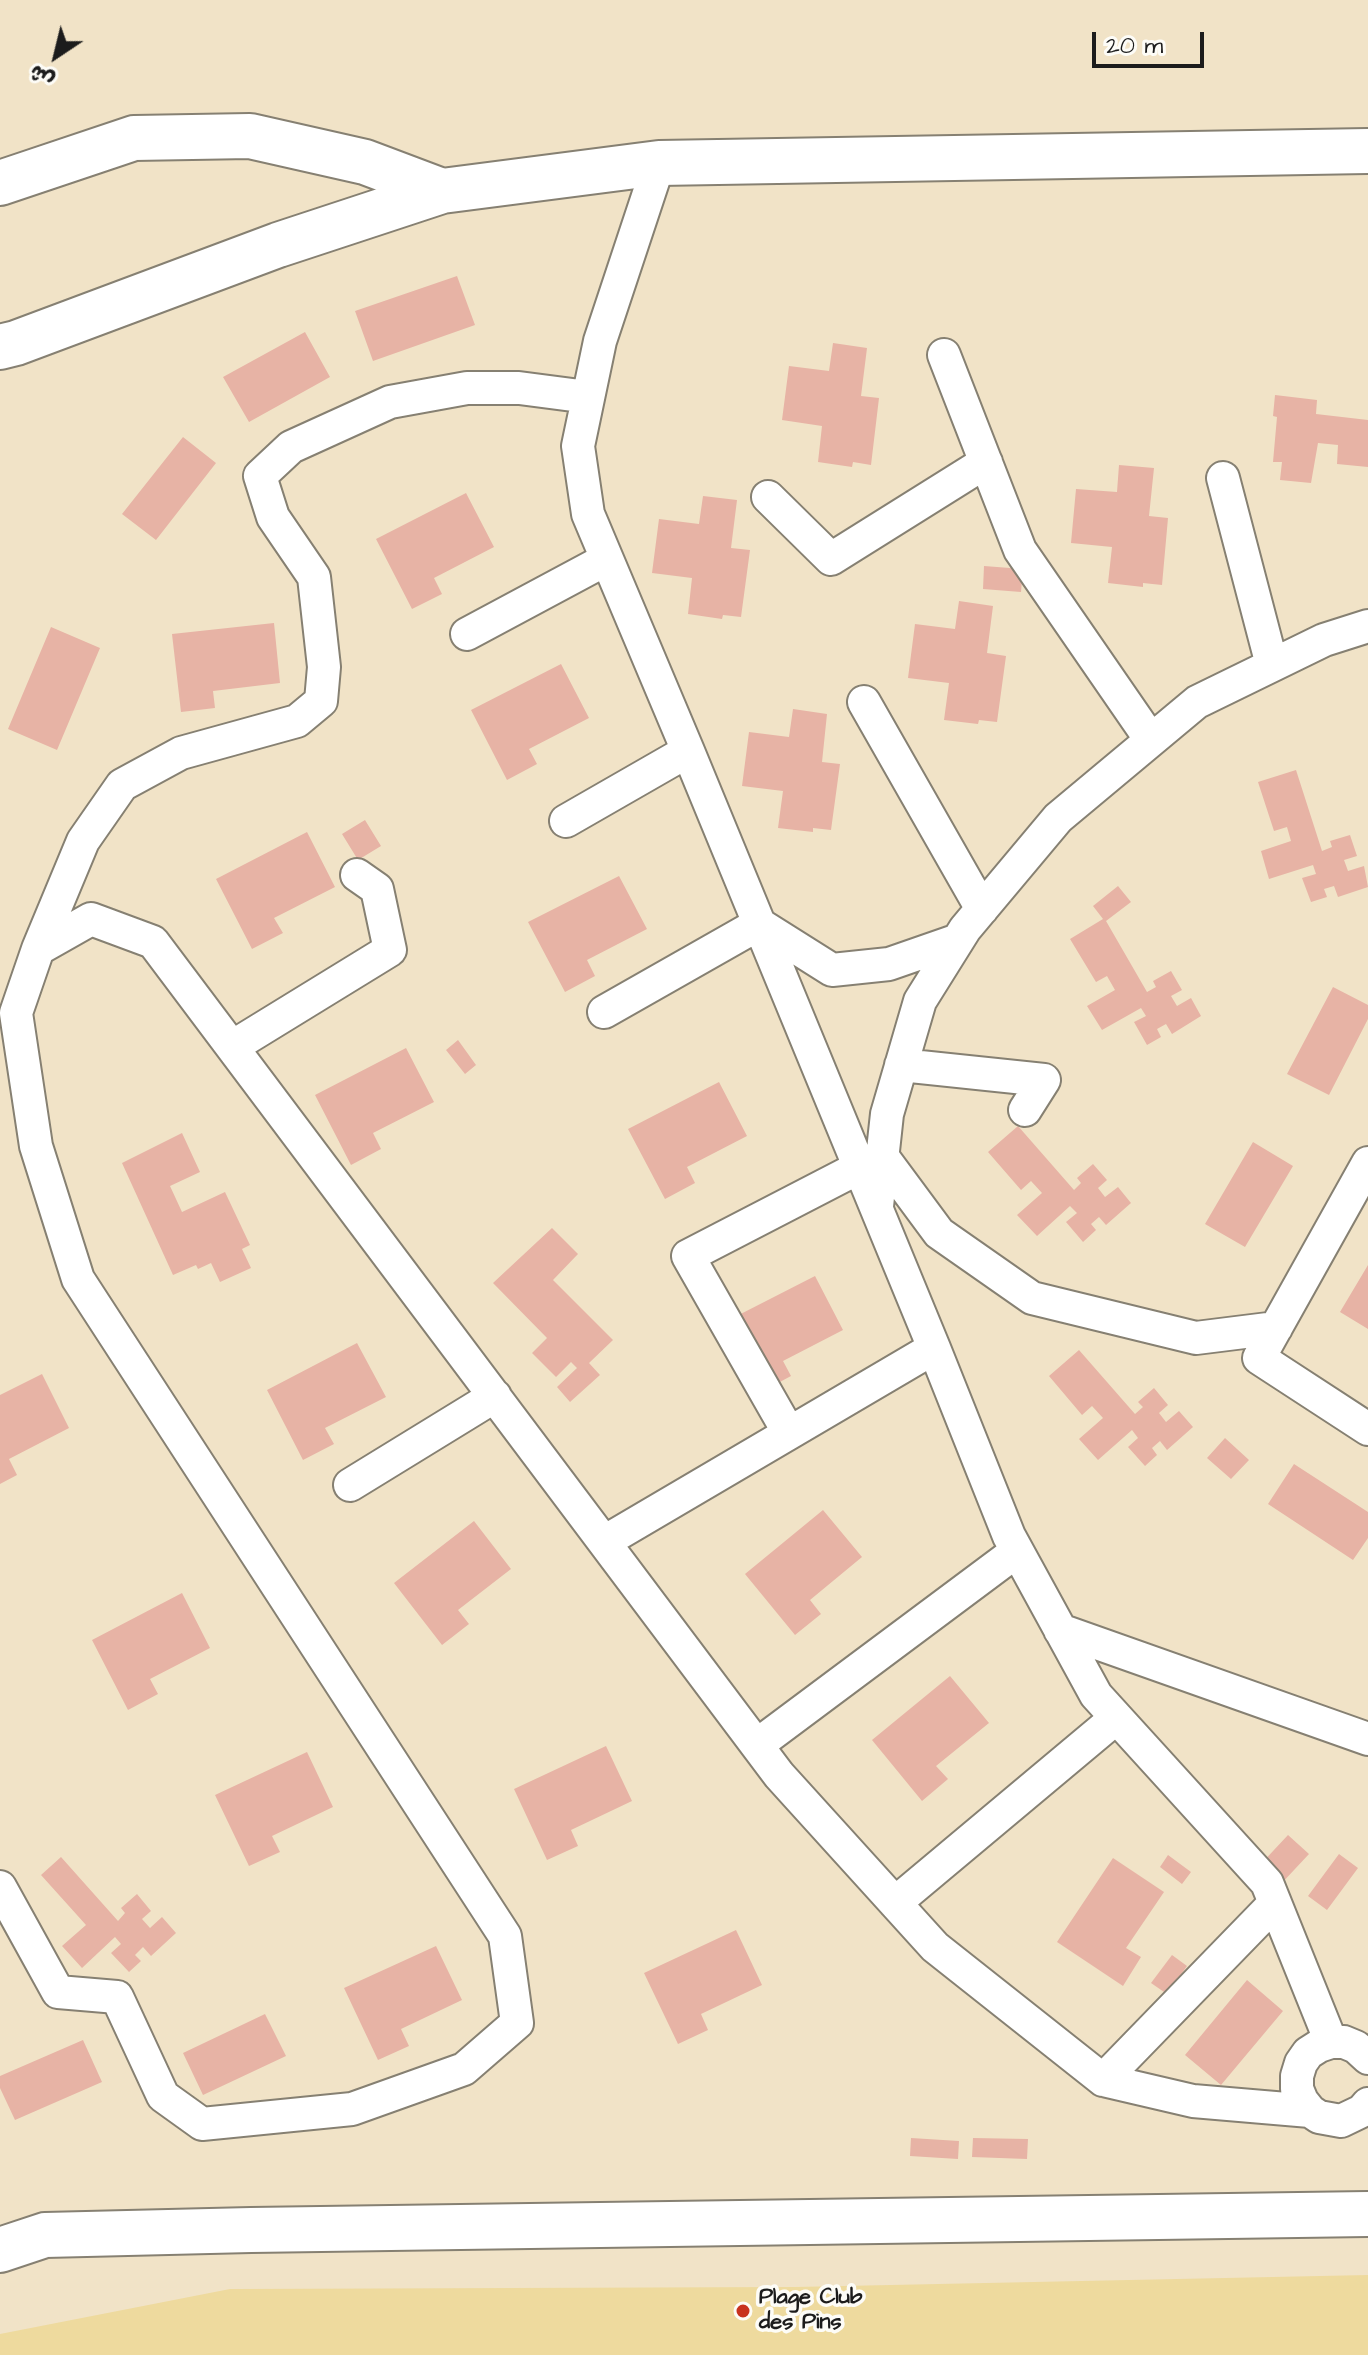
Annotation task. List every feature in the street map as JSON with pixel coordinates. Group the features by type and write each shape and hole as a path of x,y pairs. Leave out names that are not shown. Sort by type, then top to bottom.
{"main road":[{"path":"0,183 134,138 250,136 365,162 442,191"},
{"path":"5,349 117,303 442,191 659,163 1368,151"},
{"path":"0,2250 45,2235 1368,2214"}],"street":[{"path":"659,163 600,341 578,446 588,514 759,924 871,1162 877,1208 1009,1536 1096,1695 1267,1883 1331,2042"},
{"path":"944,355 1020,550 1151,740"},
{"path":"0,1887 58,1992 117,1997 163,2096 202,2124 352,2109 464,2069 517,2023 505,1936 78,1279 36,1146 8,1014 83,841 122,785 181,753 297,721 321,701 324,667 314,577 273,517 260,476 291,447 390,402 467,388 519,388 588,397"},
{"path":"768,497 831,559 986,462"},
{"path":"1223,478 1272,665"},
{"path":"467,634 607,559"},
{"path":"789,1433 688,1256 871,1162 920,1001 958,940 1058,818 1197,702 1324,640 1368,626"},
{"path":"864,702 982,909"},
{"path":"566,821 688,751"},
{"path":"232,1047 390,950 377,889 357,875"},
{"path":"38,949 91,919 153,942 779,1775 935,1947 1103,2080 1193,2101 1310,2111 1330,2120 1341,2121 1363,2113"},
{"path":"759,924 832,970 889,964 958,940"},
{"path":"604,1012 759,924"},
{"path":"901,1065 1044,1080 1025,1110"},
{"path":"871,1162 939,1233 1032,1298 1196,1338 1276,1328"},
{"path":"1368,1163 1259,1358 1368,1429"},
{"path":"604,1542 934,1348"},
{"path":"350,1485 495,1396"},
{"path":"757,1745 1017,1551"},
{"path":"1060,1630 1368,1739"},
{"path":"895,1903 1116,1718"},
{"path":"1103,2080 1275,1903"},
{"path":"1310,2111 1297,2089 1297,2076 1308,2053 1331,2042 1344,2042 1356,2047 1368,2058"}],"sand":[{"name":"Plage Club des Pins","path":"1368,2275 1368,2355 0,2355 0,2334 230,2289 795,2287"}],"building":[{"path":"457,276 475,325 373,361 355,311"},
{"path":"305,332 330,377 249,422 223,377"},
{"path":"833,343 867,348 861,396 879,398 871,465 853,462 852,467 818,462 822,426 782,420 789,366 829,371"},
{"path":"1275,395 1317,400 1316,414 1368,420 1368,467 1337,464 1338,445 1318,443 1311,483 1280,480 1282,462 1273,462 1277,417 1273,416"},
{"path":"183,437 216,463 156,540 122,514"},
{"path":"1119,465 1154,468 1149,516 1168,518 1162,585 1143,583 1143,587 1108,583 1112,547 1071,543 1076,489 1117,492"},
{"path":"466,493 494,547 434,578 442,594 412,609 376,539"},
{"path":"703,496 737,500 731,548 750,550 741,617 723,615 722,619 688,614 692,578 652,573 659,519 699,524"},
{"path":"984,566 1023,569 1021,592 983,589"},
{"path":"959,601 993,606 987,653 1006,656 997,722 979,720 978,724 944,720 949,683 908,678 915,624 955,629"},
{"path":"274,623 280,683 213,691 215,708 181,712 172,634"},
{"path":"51,627 100,648 57,750 8,729"},
{"path":"561,664 589,718 529,749 537,764 507,780 471,710"},
{"path":"793,709 827,714 822,762 840,764 831,830 813,828 813,832 778,828 783,791 742,786 749,732 789,737"},
{"path":"1296,770 1322,851 1332,847 1330,841 1350,835 1357,856 1344,860 1348,871 1364,866 1368,887 1338,897 1334,886 1324,889 1327,897 1311,902 1302,878 1316,874 1313,865 1269,879 1261,851 1291,841 1287,827 1274,831 1258,782"},
{"path":"365,820 381,846 358,860 342,834"},
{"path":"307,832 335,887 274,918 283,933 252,949 216,879"},
{"path":"619,876 647,929 587,960 595,976 565,992 528,922"},
{"path":"1118,886 1131,902 1106,921 1147,992 1156,987 1153,981 1171,971 1182,990 1171,996 1177,1006 1191,998 1201,1016 1172,1034 1166,1024 1157,1029 1161,1037 1147,1045 1134,1022 1146,1016 1141,1008 1102,1030 1087,1006 1115,990 1107,976 1096,982 1070,939 1103,919 1093,906"},
{"path":"1333,987 1368,1005 1368,1019 1329,1095 1287,1074"},
{"path":"458,1040 476,1065 465,1074 446,1050"},
{"path":"406,1048 434,1102 373,1133 381,1149 351,1165 315,1095"},
{"path":"719,1082 747,1136 687,1167 695,1183 665,1199 628,1129"},
{"path":"1018,1126 1074,1190 1081,1183 1077,1178 1093,1164 1107,1180 1098,1188 1105,1197 1118,1187 1131,1203 1106,1225 1099,1217 1091,1224 1096,1230 1083,1242 1066,1222 1077,1213 1070,1206 1037,1236 1017,1215 1042,1193 1031,1181 1021,1190 988,1152"},
{"path":"182,1133 200,1172 170,1186 182,1212 225,1192 250,1245 242,1249 251,1268 220,1282 211,1263 198,1269 196,1265 173,1275 122,1163"},
{"path":"1253,1142 1293,1166 1245,1247 1205,1224"},
{"path":"552,1228 578,1254 553,1280 613,1340 589,1363 600,1375 570,1402 557,1387 577,1368 571,1362 556,1377 532,1353 547,1338 493,1283"},
{"path":"1368,1265 1368,1329 1340,1312"},
{"path":"815,1276 843,1330 783,1361 791,1376 761,1392 725,1322"},
{"path":"357,1343 386,1397 325,1428 334,1444 303,1460 267,1390"},
{"path":"1079,1350 1135,1414 1143,1407 1138,1402 1154,1388 1168,1405 1159,1413 1166,1422 1179,1411 1193,1427 1167,1450 1160,1441 1152,1448 1157,1455 1145,1466 1128,1447 1138,1438 1132,1430 1098,1460 1079,1439 1103,1418 1092,1406 1082,1415 1049,1376"},
{"path":"42,1374 69,1428 9,1459 17,1475 0,1484 0,1395"},
{"path":"1225,1438 1249,1460 1231,1479 1207,1458"},
{"path":"1294,1464 1368,1512 1368,1538 1353,1560 1268,1504"},
{"path":"823,1510 862,1557 810,1600 821,1614 795,1635 745,1574"},
{"path":"474,1521 511,1569 458,1610 469,1624 442,1645 394,1583"},
{"path":"182,1593 210,1648 150,1679 158,1694 128,1710 92,1640"},
{"path":"950,1676 989,1723 936,1766 948,1779 922,1801 872,1740"},
{"path":"606,1746 632,1801 571,1830 578,1846 547,1860 514,1789"},
{"path":"307,1752 333,1807 272,1836 280,1852 249,1866 215,1795"},
{"path":"1288,1835 1309,1854 1280,1885 1259,1866"},
{"path":"1339,1854 1358,1868 1327,1910 1308,1896"},
{"path":"1168,1855 1191,1872 1182,1884 1160,1867"},
{"path":"61,1857 118,1921 125,1913 121,1908 137,1894 151,1911 142,1919 150,1928 162,1917 176,1933 151,1956 143,1947 135,1955 141,1961 129,1972 111,1953 121,1944 115,1937 82,1968 62,1946 86,1925 41,1875"},
{"path":"1113,1858 1164,1892 1126,1948 1141,1957 1123,1986 1057,1942"},
{"path":"736,1930 762,1985 701,2014 708,2030 678,2044 644,1973"},
{"path":"436,1946 462,2000 401,2029 409,2046 378,2060 344,1988"},
{"path":"1172,1955 1187,1966 1167,1994 1151,1983"},
{"path":"1247,1980 1283,2011 1221,2085 1185,2055"},
{"path":"265,2014 286,2056 203,2095 183,2053"},
{"path":"83,2040 102,2082 15,2120 0,2088 0,2076"},
{"path":"911,2138 959,2141 958,2159 910,2156"},
{"path":"973,2138 1028,2139 1027,2159 972,2157"}],"place":[{"name":"Plage Club des Pins","path":"743,2311"}]}
